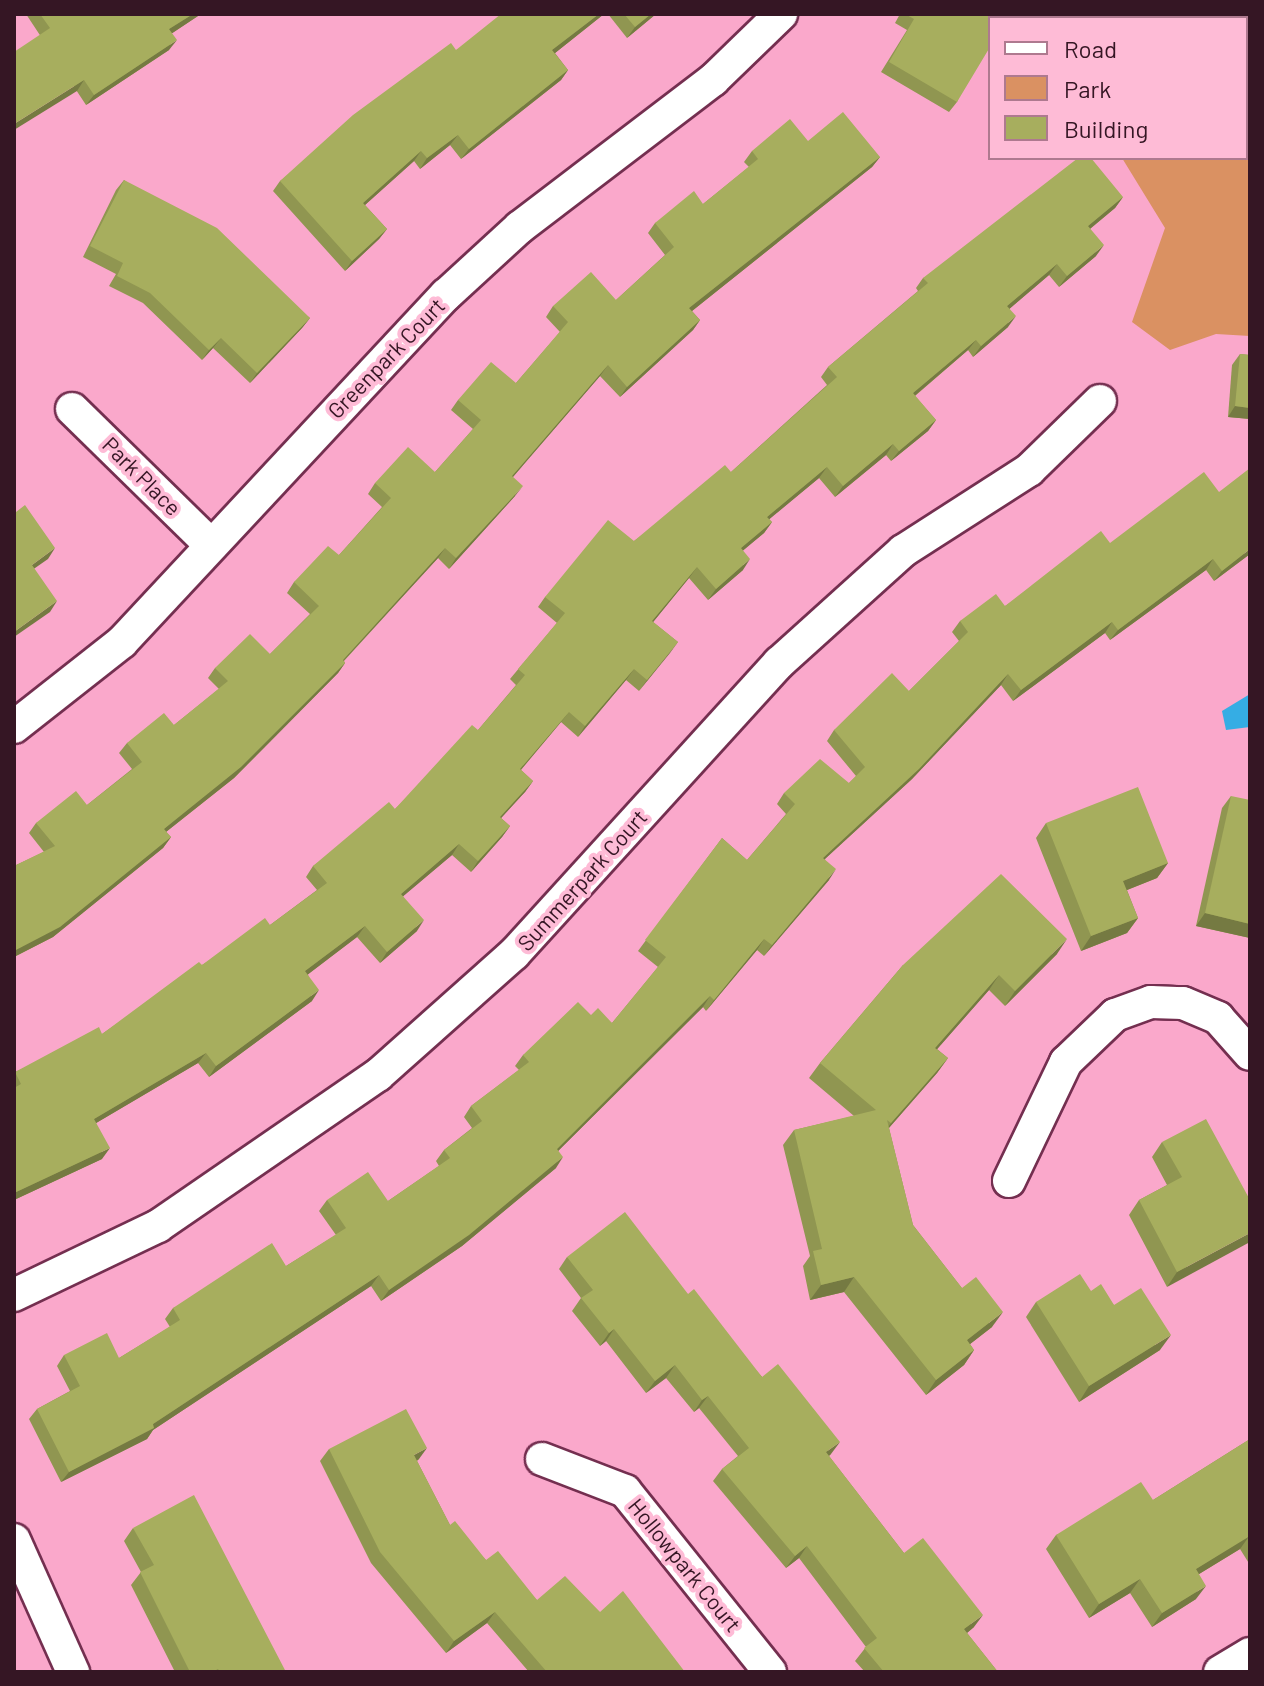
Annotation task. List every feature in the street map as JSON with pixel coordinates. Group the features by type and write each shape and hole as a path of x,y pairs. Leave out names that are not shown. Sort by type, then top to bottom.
{"street":[{"name":"Greenpark Court","path":"14,727 122,642 210,544 446,295 520,227 713,80 781,14"},
{"name":"Summerpark Court","path":"14,1295 158,1226 378,1075 514,954 779,663 903,551 1029,470 1100,401"},
{"name":"Park Place","path":"72,409 210,544"},
{"path":"1009,1181 1066,1062 1115,1015 1151,1002 1183,1003 1218,1018 1250,1054"},
{"name":"Hollowpark Court","path":"542,1459 625,1491 770,1672"},
{"path":"14,1540 73,1672"},
{"path":"1220,1672 1250,1654"}],"green space":[{"path":"1018,14 1250,14 1250,336 1216,334 1170,350 1132,322 1165,228 1123,160 1248,160 1248,16"}],"water":[{"path":"1250,694 1250,727 1226,730 1222,711"}],"building":[{"path":"40,14 193,14 169,29 177,40 94,95 84,80 14,124 14,52 50,28"},
{"path":"501,14 599,14 552,50 568,70 469,149 458,135 427,158 421,151 363,203 387,229 352,261 280,181 353,115 451,43 456,50"},
{"path":"624,14 651,14 635,27"},
{"path":"905,14 998,16 988,16 988,50 957,102 889,62 914,19"},
{"path":"843,112 880,157 689,308 700,320 627,387 608,365 512,476 523,486 456,558 445,548 343,660 345,663 241,767 164,829 171,837 60,927 14,951 14,866 55,846 36,823 76,791 87,805 142,762 127,743 164,713 174,725 228,681 215,668 250,634 270,654 319,606 294,582 328,546 339,555 391,498 375,483 408,447 435,472 481,420 458,400 491,362 516,383 568,322 553,306 591,272 616,300 674,247 655,223 694,191 703,204 758,159 752,151 790,119 808,141"},
{"path":"1075,160 1093,160 1123,197 1088,226 1104,245 1067,276 1057,264 1007,306 1016,316 981,346 976,340 913,393 936,420 899,451 893,444 843,486 827,467 767,517 772,522 741,548 750,559 716,589 697,567 652,621 678,642 647,680 634,669 585,726 569,712 520,769 533,781 500,817 510,826 478,861 459,844 401,894 424,920 387,952 365,926 305,971 319,990 216,1066 206,1053 94,1119 110,1148 14,1193 14,1088 21,1084 15,1072 99,1027 102,1034 199,962 202,965 265,918 270,925 327,883 313,866 389,802 395,809 472,725 478,730 525,675 518,669 565,613 545,597 608,520 634,541 725,465 731,472 837,377 828,367 928,283 923,278"},
{"path":"124,180 217,228 310,318 257,373 221,338 209,350 150,293 117,276 123,263 90,246"},
{"path":"1240,354 1250,355 1250,408 1235,406"},
{"path":"1250,468 1250,549 1222,571 1213,559 1118,630 1112,622 1021,690 1008,674 919,769 823,858 836,869 772,945 764,939 714,1000 710,996 557,1149 563,1157 469,1235 389,1290 379,1275 153,1424 154,1428 69,1472 37,1409 80,1386 64,1355 107,1333 119,1358 180,1320 173,1308 272,1243 286,1266 346,1228 327,1200 368,1172 388,1201 450,1158 444,1150 482,1121 471,1106 529,1062 523,1055 578,1002 591,1015 598,1008 612,1023 666,957 645,940 722,838 747,860 795,804 784,793 820,759 849,783 865,767 834,730 892,673 909,691 968,632 960,621 996,594 1005,606 1101,531 1110,543 1204,472 1219,492"},
{"path":"25,505 55,548 32,565 57,601 14,632 14,509 16,512"},
{"path":"1138,787 1168,863 1123,881 1138,918 1091,936 1046,823"},
{"path":"1231,796 1250,800 1250,924 1205,913"},
{"path":"1001,874 1067,939 1015,991 999,975 935,1048 948,1058 891,1123 887,1120 913,1225 962,1288 976,1277 1003,1312 967,1340 974,1350 936,1380 854,1277 821,1285 813,1251 822,1249 794,1130 876,1110 820,1063 903,965"},
{"path":"1206,1119 1250,1200 1250,1233 1177,1272 1139,1200 1182,1177 1162,1142"},
{"path":"625,1212 688,1294 694,1289 762,1377 778,1364 840,1442 826,1452 904,1553 923,1538 983,1615 964,1629 998,1672 884,1672 864,1648 877,1638 807,1546 795,1556 722,1469 749,1448 708,1396 702,1400 675,1365 655,1381 614,1329 609,1333 581,1298 593,1290 567,1257"},
{"path":"1080,1274 1091,1291 1101,1284 1114,1305 1141,1288 1171,1335 1089,1386 1036,1302"},
{"path":"406,1409 427,1448 414,1455 450,1525 455,1521 486,1560 498,1551 537,1600 565,1576 600,1612 623,1591 685,1672 547,1672 495,1612 454,1641 380,1552 329,1449"},
{"path":"1250,1439 1250,1536 1196,1569 1206,1586 1162,1613 1140,1579 1099,1604 1056,1535 1141,1482 1153,1500"},
{"path":"194,1495 286,1672 220,1672 218,1669 190,1672 140,1572 154,1565 133,1528"}]}
